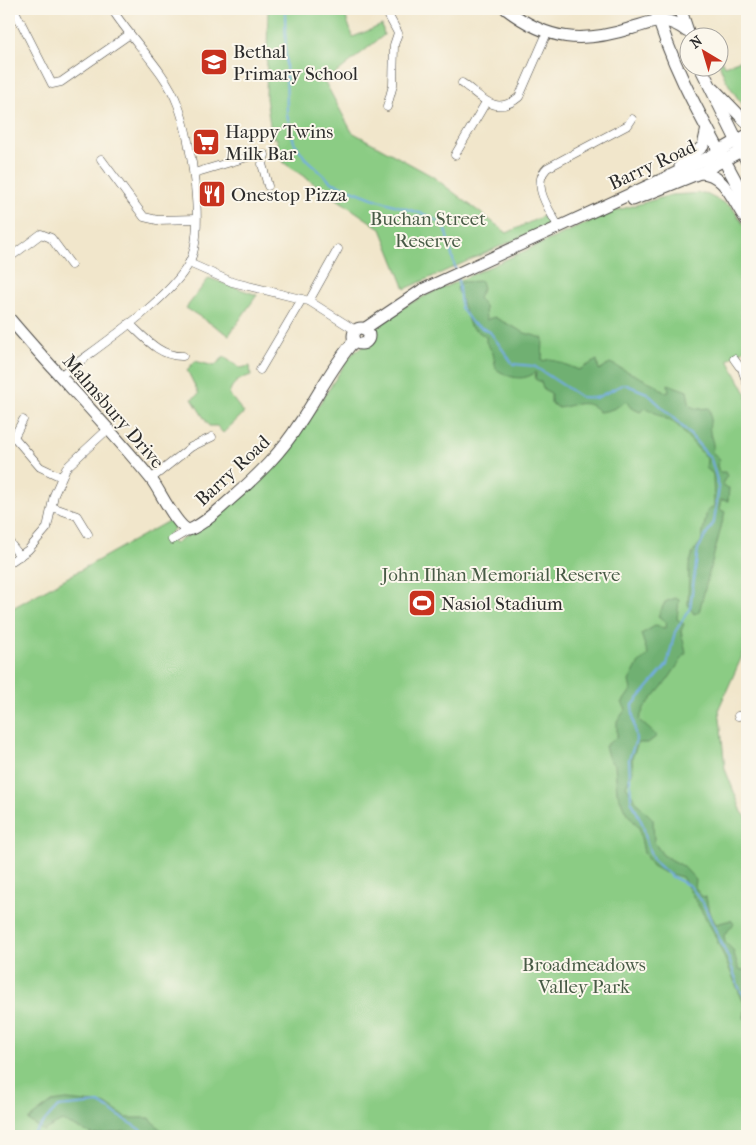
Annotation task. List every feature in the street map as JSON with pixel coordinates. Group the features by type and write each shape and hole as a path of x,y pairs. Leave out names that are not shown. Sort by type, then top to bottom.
{"main road":[{"path":"680,9 687,28"},
{"path":"657,13 672,20 682,28"},
{"path":"632,28 657,13"},
{"path":"657,13 669,46 707,128 747,202"},
{"path":"632,28 652,31 669,46"},
{"path":"706,78 744,147"}],"street":[{"path":"14,9 52,84 61,82 130,34"},
{"path":"60,376 166,292 189,263 195,242 194,173 178,105 163,79 112,9"},
{"path":"385,9 398,34 394,45 393,85 387,107"},
{"path":"506,9 524,22 547,33 581,38 607,35 632,28"},
{"path":"462,83 486,102 501,106 511,104 519,97 547,33"},
{"path":"708,82 747,123"},
{"path":"455,154 486,102"},
{"path":"559,228 542,193 539,180 541,174 548,168 628,125 632,119"},
{"path":"663,180 688,161 703,146 707,128"},
{"name":"Barry Road","path":"172,540 226,504 259,474 279,452 300,424 339,358 358,333 403,301 447,278 663,180 744,147"},
{"path":"194,173 251,156 265,155 262,164 268,186"},
{"name":"Barry Road","path":"570,223 700,173 722,156"},
{"path":"101,159 144,217 157,220 196,219"},
{"path":"700,173 712,174 724,186 747,221"},
{"path":"9,258 41,234 51,238 71,265"},
{"path":"260,370 338,249"},
{"path":"189,263 232,282 306,300 358,333"},
{"path":"129,323 159,351 173,357 183,356"},
{"name":"Malmsbury Drive","path":"10,324 108,429 151,479 181,525 188,530"},
{"path":"734,359 746,374"},
{"path":"24,420 11,438 40,467 61,477"},
{"path":"9,563 20,556 45,531 54,495 61,477 76,457 108,429"},
{"path":"151,479 191,447 212,437"},
{"path":"52,507 77,516 89,534"},
{"path":"9,542 20,556"},
{"path":"738,716 747,714"}],"green space":[{"name":"Buchan Street Reserve","path":"268,9 343,9 353,37 382,25 384,35 325,82 352,132 432,176 507,233 543,216 548,225 405,289 381,229 284,163 276,137 272,138 266,98"},
{"path":"747,58 747,111 725,78 728,78 728,65"},
{"name":"John Ilhan Memorial Reserve","path":"704,193 732,207 747,230 747,348 728,360 747,395 747,645 719,708 725,769 742,812 747,818 747,1136 9,1136 9,610 172,519 174,529 168,535 174,544 201,528 282,456 307,423 350,356 367,343 372,332 403,307 611,212 671,195"},
{"path":"209,278 257,295 229,335 186,308"},
{"path":"481,281 483,288 478,298 485,307 486,320 494,317 525,333 543,338 542,361 551,359 579,370 597,360 599,370 610,363 656,385 664,392 669,392 668,384 687,391 690,406 698,409 709,408 711,415 710,435 713,444 712,452 720,459 717,465 719,472 725,472 727,476 723,486 729,488 728,501 721,500 719,509 725,512 699,612 694,614 688,605 689,565 693,552 701,542 707,511 714,506 713,474 706,468 707,459 676,424 646,408 640,412 631,408 626,401 613,409 599,412 590,405 585,404 575,404 559,408 551,403 551,393 543,389 541,382 535,379 536,372 526,377 516,378 496,369 493,353 486,342 486,337 470,326 457,288 461,282"},
{"path":"224,357 240,368 250,366 251,375 237,382 230,390 229,394 244,413 223,433 217,426 209,426 192,399 199,394 187,370 195,361 214,366"},
{"path":"675,598 679,600 677,619 684,624 681,631 686,653 667,681 644,708 639,720 657,736 648,743 638,743 632,758 633,771 626,786 639,805 653,819 654,842 663,855 683,866 696,880 695,887 701,896 706,897 709,912 716,924 731,920 734,924 724,935 725,942 733,950 739,970 747,970 747,1020 744,1018 745,1006 713,931 682,877 663,872 652,866 644,853 639,828 625,810 617,792 615,765 609,760 605,746 617,737 617,721 626,709 622,703 631,690 629,681 638,664 648,655 641,634 655,626 665,628 667,623 658,616 665,602"},
{"path":"67,1100 106,1104 127,1118 150,1118 170,1136 135,1136 126,1131 94,1135 62,1121 43,1131 28,1120 52,1102"}],"waterway":[{"path":"285,9 287,115 294,142 305,158 331,182 372,198 426,215 444,225 456,271"},
{"path":"458,278 461,308 472,323 490,332 513,364 534,366 581,397 596,398 624,384 647,393 687,431 711,459 719,487 714,522 698,549 690,608 675,632 667,665 632,706 636,740 629,759 631,800 643,825 653,860 671,876 690,886 703,903 729,959 739,988 747,1000"},
{"path":"31,1136 58,1107 99,1103 150,1136"}],"place":[{"name":"Bethal Primary School","path":"214,62"},
{"name":"Happy Twins Milk Bar","path":"206,142"},
{"name":"Onestop Pizza","path":"212,194"},
{"name":"Nasiol Stadium","path":"422,603"}],"park label":[{"name":"Broadmeadows Valley Park","path":"584,975"}]}
